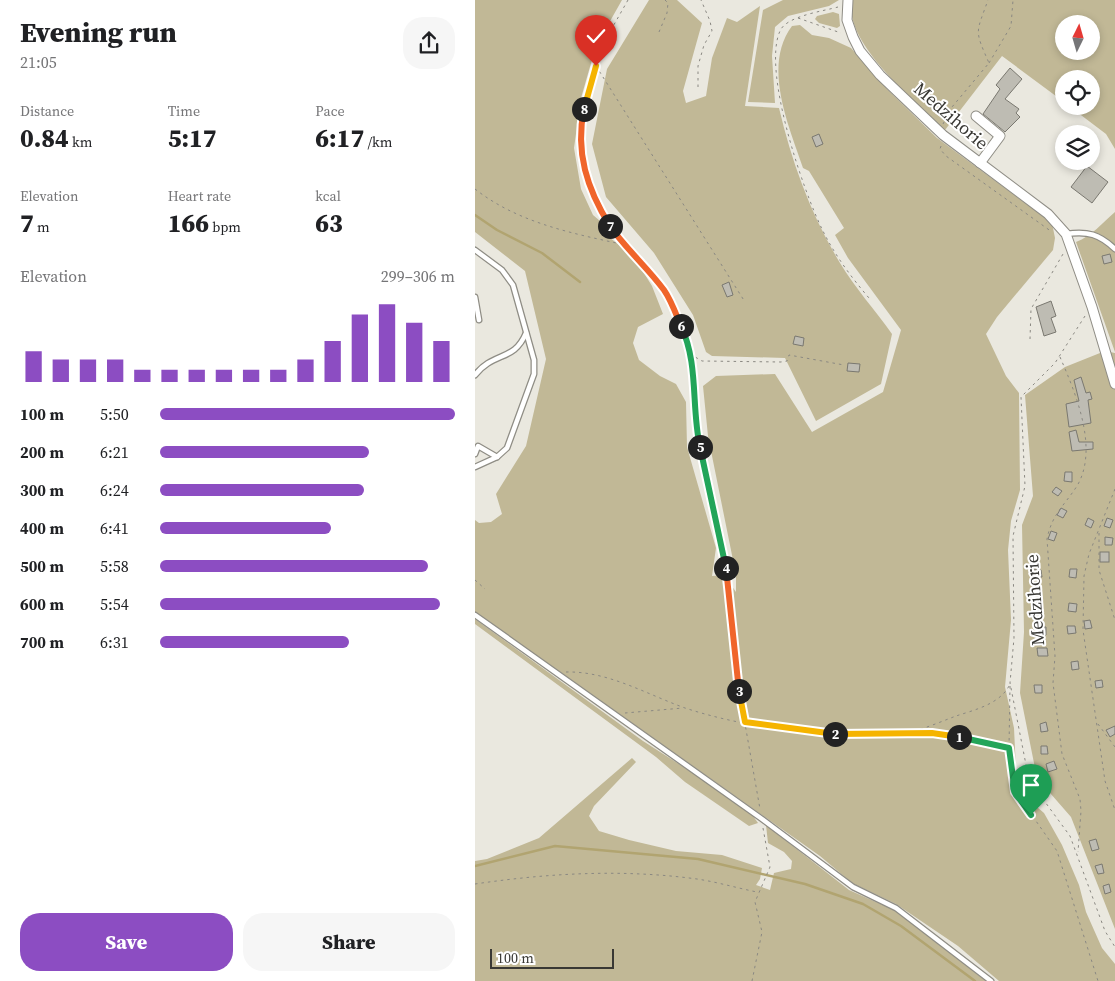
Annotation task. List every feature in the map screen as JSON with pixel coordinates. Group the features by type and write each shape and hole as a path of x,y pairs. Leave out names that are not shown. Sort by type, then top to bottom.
{"street":[{"name":"Medzihorie","path":"847,2 847,20 853,37 860,51 880,75 941,133 1048,214 1068,238 1092,307 1115,384"},
{"path":"976,116 1000,136 980,163"}],"lane":[{"path":"1068,238 1082,232 1096,234 1115,249"},
{"path":"475,250 509,278 519,304 533,360 534,374 507,448 497,457 475,467"},
{"path":"475,297 479,320"},
{"path":"475,375 485,364 494,358 510,354 519,347 526,332"},
{"path":"475,454 478,446 497,457"},
{"path":"475,615 762,819 853,887 896,908 991,981"}],"path":[{"path":"628,0 603,44 589,86 580,128 580,150 589,187 622,244 640,260 665,291 683,329 689,354 696,391 698,438 726,570 735,667 770,867 768,876 758,892 755,902 761,932 752,981"},
{"path":"659,32 667,13 668,3 665,0"},
{"path":"698,88 698,66 704,45 712,31 711,21 701,0"},
{"path":"988,0 977,26 979,40 989,63"},
{"path":"1013,0 1011,26 989,63 952,107 941,133 940,149 946,156 1051,232 1068,238 1031,309 1030,339"},
{"path":"847,2 797,18 780,30 777,43 777,88 785,122 805,186 822,229 851,276 869,298"},
{"path":"797,18 853,37"},
{"path":"596,66 745,302"},
{"path":"475,189 491,202 539,225 622,244"},
{"path":"1092,307 1076,329 1060,357 1047,373 1026,390 1021,400 1025,486 1013,536 1014,638 1010,683 1009,748 1015,792 1057,851 1098,981"},
{"path":"689,354 702,361 781,362 787,362 789,355 844,365"},
{"name":"Medzihorie","path":"1060,357 1078,406 1085,436 1084,472 1050,525 1047,539 1055,656 1053,683 1062,754 1080,799 1078,852"},
{"path":"1115,488 1089,554 1084,576 1083,630 1105,781 1115,810"},
{"path":"1099,532 1099,570 1115,620"},
{"path":"475,580 485,590"},
{"path":"555,672 586,672 687,708 745,722 838,734 906,733 951,736 1009,748"},
{"path":"906,733 985,705 1002,695 1010,683"},
{"path":"1010,683 1029,780 1061,822 1078,852 1105,932 1115,947"},
{"path":"615,714 660,708 687,708"},
{"path":"1098,723 1115,747"},
{"path":"475,884 519,877 577,873 629,874 697,879 758,892"}],"shaded area":[{"path":"475,0 622,0 596,46 581,98 574,148 581,189 593,215 607,227 609,237 634,257 652,286 663,314 638,327 633,343 639,360 660,376 676,384 686,402 687,447 716,548 712,576 724,575 736,592 736,575 708,436 703,386 716,376 775,374 812,432 883,392 901,330 848,258 835,235 844,228 809,171 803,168 785,115 779,77 779,59 783,42 792,26 800,25 812,35 829,38 851,48 887,89 937,138 1052,223 1055,238 1053,250 997,317 986,334 1006,376 1019,393 1020,490 1011,521 1008,550 1011,620 1005,687 1014,728 1016,770 1024,796 1044,813 1062,845 1079,885 1086,912 1102,948 1115,964 1115,981 999,981 958,946 896,904 852,883 820,856 475,612 475,520 479,523 491,522 502,514 496,494 526,446 546,359 525,271 475,232"},
{"path":"649,0 677,0 702,23 683,91 686,103 706,96 712,58 727,18 737,22 760,6 745,106 779,108 796,169 820,226 846,272 892,334 881,384 816,421 785,358 712,356 706,352 693,315 654,253 606,197 592,144 607,69"},
{"path":"783,0 839,0 829,6 788,16 775,27 772,56 775,103 748,102 763,10"},
{"path":"852,0 1115,0 1115,149 1106,134 1100,129 1100,125 1094,125 1081,115 1100,115 1100,70 1055,70 1055,95 1002,56 945,130 884,71 858,34 852,17"},
{"path":"833,12 839,14 840,26 837,28 819,23 815,19 817,16"},
{"path":"1115,212 1115,352 1076,242 1092,233"},
{"path":"1105,351 1115,353 1115,929 1071,817 1037,778 1020,693 1024,632 1022,525 1033,496 1025,395 1065,367"},
{"path":"475,619 643,741 707,782 753,816 758,823 749,826 685,782 656,757 475,624"},
{"path":"632,758 636,762 594,806 589,816 599,831 676,851 722,855 762,868 760,879 756,885 770,890 774,873 791,869 792,861 784,852 768,843 766,825 849,890 894,910 986,981 475,981 475,861 487,859 539,838"}],"building":[{"path":"1010,68 1022,79 1005,99 1019,109 1016,113 1020,117 1005,132 983,114 1000,89 996,85"},
{"path":"819,134 823,144 816,147 812,137"},
{"path":"1084,170 1092,170 1108,182 1092,203 1071,187"},
{"path":"1110,254 1112,262 1104,264 1102,256"},
{"path":"729,282 733,295 727,297 722,285"},
{"path":"1051,301 1056,316 1051,318 1056,332 1044,336 1036,307"},
{"path":"795,336 804,338 803,346 793,344"},
{"path":"848,363 860,364 859,372 847,371"},
{"path":"1081,377 1086,393 1090,392 1092,399 1088,400 1091,423 1069,427 1066,404 1079,401 1074,380"},
{"path":"1076,430 1079,442 1093,442 1093,449 1072,451 1069,432"},
{"path":"1065,472 1072,472 1072,482 1064,481"},
{"path":"1056,487 1062,491 1058,496 1052,492"},
{"path":"1061,508 1067,511 1063,518 1057,515"},
{"path":"1088,518 1094,521 1091,528 1085,525"},
{"path":"1107,518 1113,520 1110,528 1104,526"},
{"path":"1051,531 1057,533 1054,541 1048,539"},
{"path":"1105,537 1113,538 1112,545 1105,545"},
{"path":"1100,552 1109,552 1109,562 1100,562"},
{"path":"1033,569 1041,570 1042,577 1034,577"},
{"path":"1070,569 1077,569 1076,578 1069,577"},
{"path":"1069,603 1077,604 1076,612 1068,611"},
{"path":"1090,620 1092,628 1085,629 1084,621"},
{"path":"1067,626 1075,626 1076,633 1068,634"},
{"path":"1038,627 1046,627 1046,635 1038,636"},
{"path":"1037,648 1047,648 1048,656 1038,656"},
{"path":"1078,661 1079,669 1072,670 1071,662"},
{"path":"1102,680 1103,687 1096,688 1095,681"},
{"path":"1034,685 1042,685 1042,693 1035,693"},
{"path":"1046,722 1048,731 1041,732 1040,724"},
{"path":"1115,726 1115,734 1110,737 1106,730"},
{"path":"1041,746 1047,746 1048,754 1041,754"},
{"path":"1054,761 1057,769 1048,772 1046,764"},
{"path":"1096,839 1099,849 1092,851 1089,841"},
{"path":"1102,864 1104,873 1098,874 1095,866"},
{"path":"1109,884 1111,892 1105,894 1103,886"}],"waterway":[{"path":"475,215 497,230 542,253 580,282"},
{"path":"475,866 555,846 698,859 805,884 863,904 901,926 975,981"}],"route":[{"path":"596,66 589,86 580,128 580,150 589,187 606,219 622,244 640,260 665,291 683,329 696,391 698,438 726,570 735,667 745,722 761,726 838,734 932,733 982,741 1009,748 1015,792 1031,815"}]}
